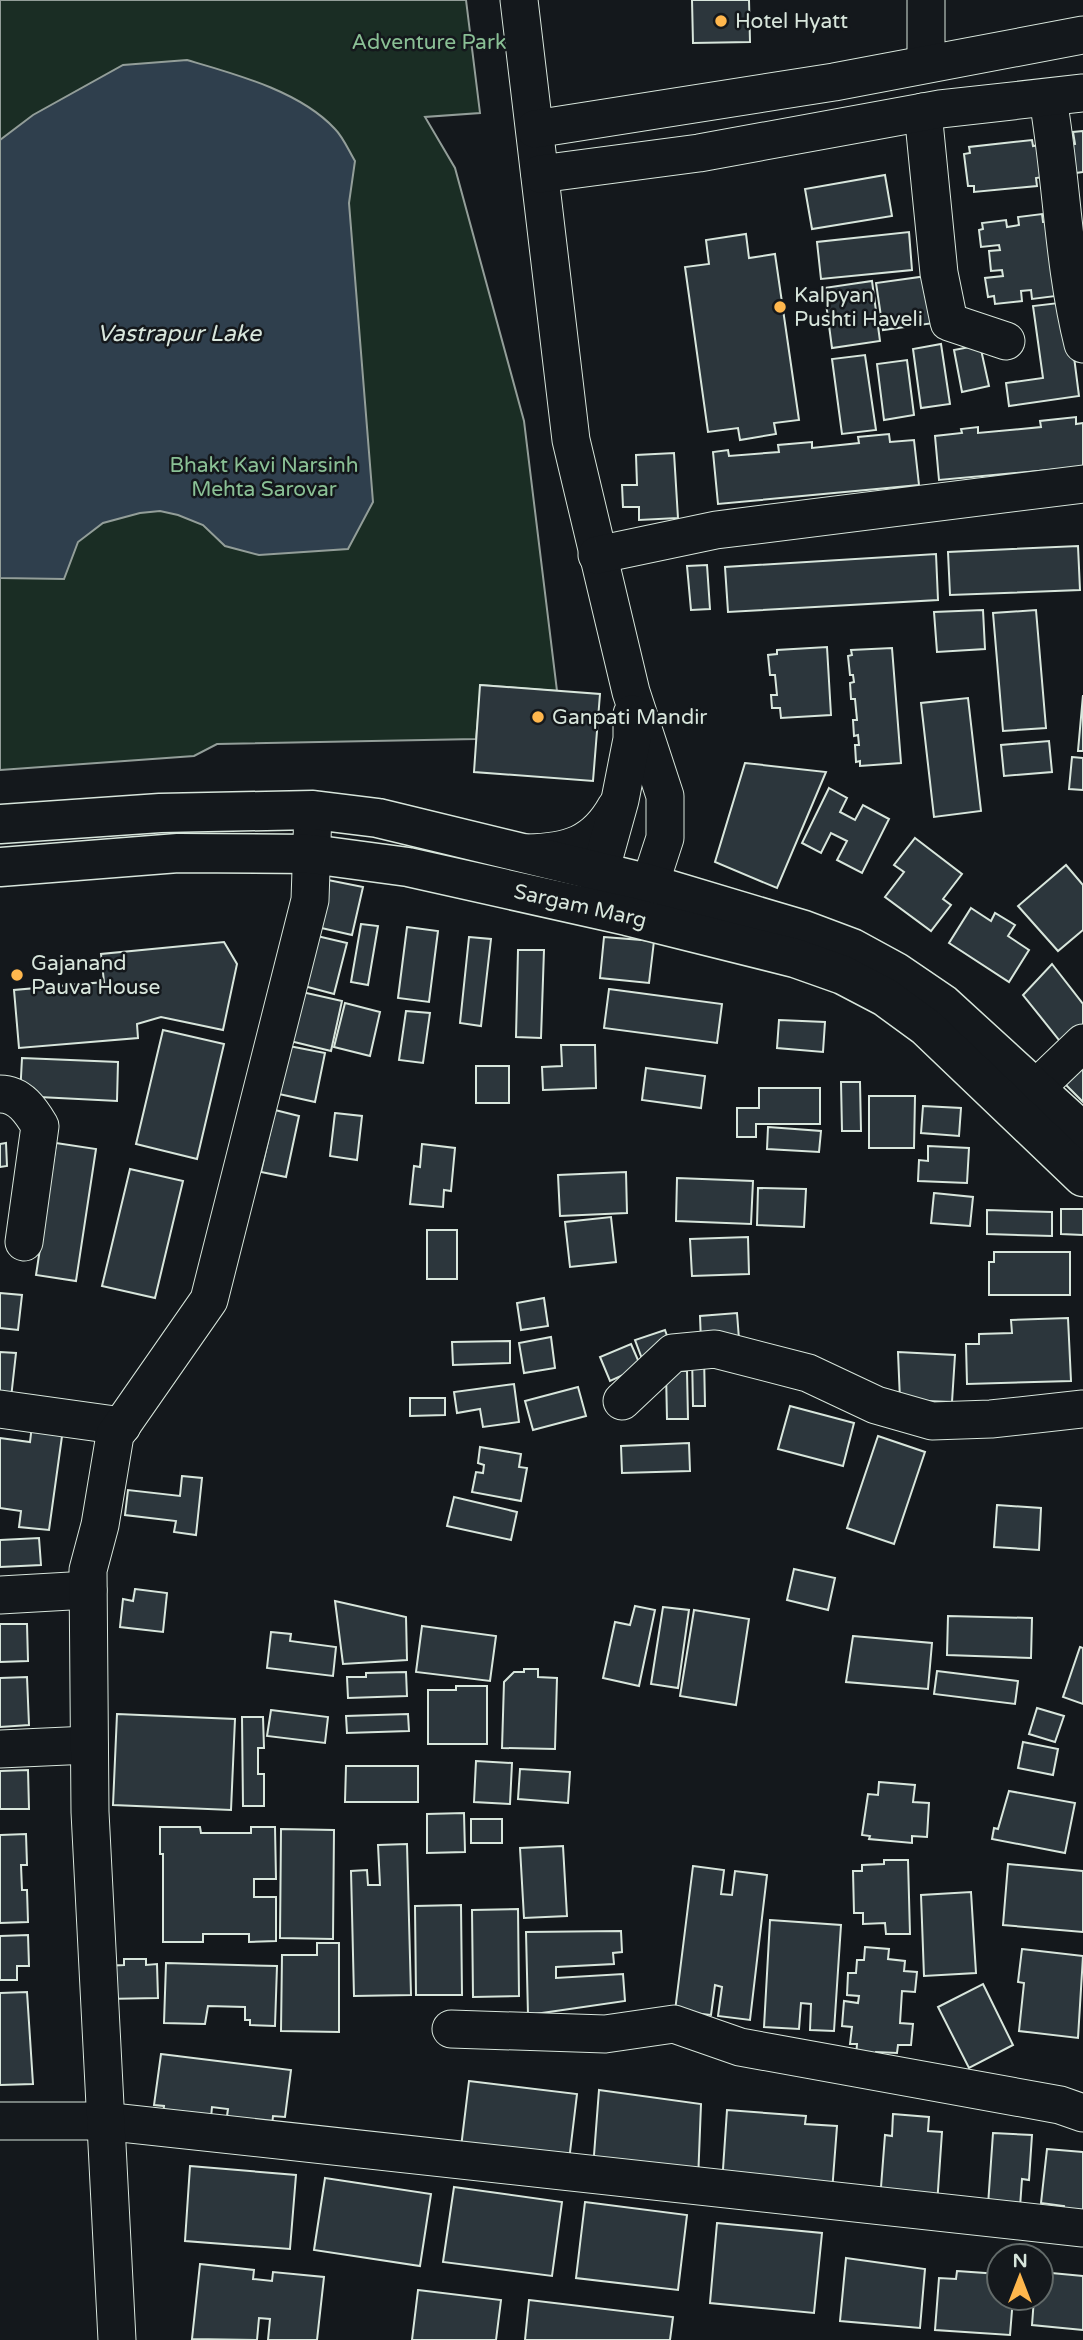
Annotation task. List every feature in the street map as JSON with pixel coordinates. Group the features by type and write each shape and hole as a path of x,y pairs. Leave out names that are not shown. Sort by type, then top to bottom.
{"main road":[{"name":"Sargam Marg","path":"0,824 160,813 313,810 378,818 650,884 804,930 852,948 896,972 943,1004 1083,1132"},
{"name":"Sargam Marg","path":"0,867 178,853 311,854 408,867 620,914 795,958 843,975 885,997 926,1027 1083,1177"}],"street":[{"path":"519,0 571,440 631,692 666,796 665,838 671,861 683,882 709,901"},
{"path":"926,0 926,64"},
{"path":"535,129 834,82 1083,35"},
{"path":"540,174 699,153 923,112 1083,93"},
{"path":"1048,99 1060,181 1068,267 1083,344"},
{"path":"923,112 939,273 949,322 1006,341"},
{"path":"597,555 716,530 1083,484"},
{"path":"631,692 632,739 620,800 600,872 599,889 620,914 641,902 650,884 665,838"},
{"path":"527,853 561,852 588,839 607,824 620,800"},
{"path":"117,2340 103,2121 89,1745 88,1570 100,1525 116,1435 209,1300 310,900 313,810"},
{"path":"1036,1088 1083,1043"},
{"path":"0,1094 6,1094 28,1106 40,1126 24,1242"},
{"path":"622,1401 673,1353 715,1349 808,1373 876,1405 932,1420 990,1419 1083,1409"},
{"path":"0,1409 122,1426"},
{"path":"0,1595 88,1590"},
{"path":"0,1749 89,1745"},
{"path":"451,2029 605,2034 674,2024 740,2047 1060,2105 1083,2113"},
{"path":"0,2121 103,2121 1083,2228"}],"green space":[{"name":"Bhakt Kavi Narsinh Mehta Sarovar","path":"0,0 466,0 480,113 425,117 455,168 524,421 557,691 481,685 476,739 217,744 194,756 0,770"}],"water":[{"name":"Vastrapur Lake","path":"187,60 266,86 304,104 335,129 355,161 349,203 373,502 348,549 259,555 225,546 203,525 160,511 140,513 103,523 78,542 64,579 0,578 0,140 33,115 123,65"}],"building":[{"name":"Hotel Hyatt","path":"692,0 749,0 750,42 693,43"},
{"path":"1083,131 1083,172 1068,174 1065,146 1075,144 1073,132"},
{"path":"1032,140 1033,146 1040,145 1043,177 1036,178 1037,186 974,192 974,186 968,186 964,154 970,153 969,147"},
{"path":"885,175 892,216 812,229 805,189"},
{"path":"1042,214 1043,222 1047,222 1056,296 1032,299 1031,290 1021,291 1022,301 995,304 994,296 988,297 985,278 1003,276 1002,270 991,271 989,251 1000,250 999,245 981,247 979,230 983,229 982,223 1006,220 1007,227 1019,225 1018,217"},
{"path":"909,232 912,270 821,279 817,242"},
{"path":"746,234 749,258 775,254 799,420 774,423 776,434 740,440 738,428 708,432 685,267 709,264 706,240"},
{"path":"927,276 934,323 883,330 876,283"},
{"path":"872,281 880,341 832,348 824,288"},
{"path":"1067,302 1079,396 1009,406 1006,383 1043,378 1033,306"},
{"path":"941,344 950,404 921,408 913,349"},
{"path":"980,345 989,386 962,392 954,350"},
{"path":"865,355 876,430 842,434 832,359"},
{"path":"907,360 914,415 884,420 877,364"},
{"path":"1076,417 1076,424 1083,423 1083,467 939,480 935,436 962,433 961,429 978,427 978,433 1041,427 1040,421"},
{"path":"889,434 890,442 914,440 919,485 718,504 713,452 728,450 729,456 779,452 778,445 812,442 812,448 859,443 858,437"},
{"path":"674,453 678,518 639,520 639,507 623,507 622,485 637,485 636,455"},
{"path":"1078,546 1080,590 950,595 948,552"},
{"path":"936,554 938,600 728,612 725,567"},
{"path":"707,565 710,609 691,610 687,566"},
{"path":"983,610 985,649 937,652 934,612"},
{"path":"1036,610 1046,728 1003,731 993,613"},
{"path":"827,647 831,715 781,718 780,708 772,708 771,695 777,695 775,675 770,675 768,655 777,654 777,650"},
{"path":"892,648 901,763 860,766 860,761 856,762 855,745 859,745 858,735 854,736 853,720 857,720 855,699 851,699 850,683 854,682 853,675 850,675 848,656 852,655 851,650"},
{"name":"Ganpati Mandir","path":"480,685 600,694 593,781 474,772"},
{"path":"1083,695 1083,751 1078,751"},
{"path":"968,698 981,811 934,817 921,703"},
{"path":"1049,741 1052,772 1004,776 1001,745"},
{"path":"1072,757 1083,758 1083,790 1069,789"},
{"path":"745,763 826,772 777,888 715,862"},
{"path":"829,788 847,798 840,812 855,820 863,805 889,819 862,873 837,860 847,841 831,833 821,853 802,843"},
{"path":"915,838 962,874 943,899 951,905 931,931 885,897 904,872 894,865"},
{"path":"1066,865 1083,885 1083,930 1058,951 1018,906"},
{"path":"328,880 363,887 352,935 317,927"},
{"path":"971,908 991,921 995,913 1015,925 1008,936 1029,950 1009,982 949,943"},
{"path":"361,924 378,926 368,985 351,982"},
{"path":"407,927 438,931 429,1002 398,998"},
{"path":"317,936 347,943 334,994 304,986"},
{"path":"469,937 491,939 481,1026 460,1023"},
{"path":"604,937 654,941 649,983 600,978"},
{"path":"224,942 237,964 223,1030 161,1017 137,1024 138,1038 19,1048 14,990 104,982 101,954"},
{"path":"518,950 544,950 541,1038 516,1037"},
{"path":"1052,964 1083,1004 1083,1026 1063,1045 1023,995"},
{"path":"609,989 722,1004 717,1043 604,1028"},
{"path":"302,992 342,1001 331,1051 290,1041"},
{"path":"345,1003 380,1012 370,1056 334,1047"},
{"path":"406,1011 430,1013 423,1063 399,1060"},
{"path":"779,1020 825,1022 823,1052 777,1048"},
{"path":"163,1030 224,1044 197,1159 136,1144"},
{"path":"561,1045 595,1045 596,1088 543,1090 542,1067 562,1066"},
{"path":"289,1046 325,1053 315,1102 279,1094"},
{"path":"22,1058 118,1062 117,1101 20,1096"},
{"path":"1083,1062 1083,1102 1063,1082"},
{"path":"476,1066 509,1066 509,1103 476,1103"},
{"path":"646,1068 705,1076 701,1108 642,1100"},
{"path":"841,1082 860,1082 861,1131 842,1131"},
{"path":"759,1088 820,1088 820,1124 756,1124 756,1137 737,1137 737,1108 759,1108"},
{"path":"869,1096 915,1096 914,1148 869,1148"},
{"path":"923,1106 961,1108 959,1136 921,1133"},
{"path":"275,1110 299,1116 286,1177 261,1172"},
{"path":"335,1113 362,1116 357,1160 330,1156"},
{"path":"768,1127 821,1131 819,1152 767,1149"},
{"path":"6,1143 7,1166 0,1167 0,1144"},
{"path":"56,1143 96,1149 76,1281 36,1275"},
{"path":"422,1144 455,1148 451,1191 444,1190 443,1207 410,1204 414,1166 420,1167"},
{"path":"928,1146 969,1148 967,1183 918,1181 919,1160 928,1161"},
{"path":"130,1169 183,1181 155,1298 102,1286"},
{"path":"626,1172 627,1213 560,1216 558,1175"},
{"path":"677,1178 753,1181 751,1224 676,1221"},
{"path":"758,1188 806,1189 804,1227 757,1225"},
{"path":"934,1193 973,1197 970,1226 931,1223"},
{"path":"1061,1209 1083,1209 1083,1235 1061,1234"},
{"path":"987,1210 1052,1212 1052,1236 987,1234"},
{"path":"611,1217 616,1262 570,1267 565,1222"},
{"path":"427,1230 457,1230 457,1279 427,1279"},
{"path":"748,1237 749,1274 692,1276 690,1239"},
{"path":"994,1252 1070,1252 1070,1295 989,1295 989,1262 994,1262"},
{"path":"0,1293 22,1295 18,1330 0,1328"},
{"path":"544,1298 548,1326 521,1330 517,1303"},
{"path":"737,1313 739,1339 701,1342 700,1316"},
{"path":"1068,1318 1071,1381 967,1384 966,1344 979,1344 979,1334 1012,1333 1011,1320"},
{"path":"665,1330 673,1353 644,1364 635,1340"},
{"path":"551,1337 555,1368 524,1373 519,1343"},
{"path":"510,1341 510,1363 453,1365 452,1342"},
{"path":"631,1344 641,1367 610,1381 600,1357"},
{"path":"0,1352 16,1353 11,1398 0,1397"},
{"path":"898,1352 955,1355 952,1402 900,1400"},
{"path":"692,1355 704,1355 705,1406 693,1406"},
{"path":"666,1371 687,1371 688,1419 667,1419"},
{"path":"514,1384 519,1422 483,1427 480,1409 457,1413 454,1392"},
{"path":"578,1387 586,1416 533,1430 525,1401"},
{"path":"410,1398 445,1398 445,1415 410,1416"},
{"path":"790,1406 854,1423 843,1466 778,1449"},
{"path":"32,1425 63,1429 49,1530 19,1527 21,1511 0,1508 0,1438 30,1442"},
{"path":"878,1436 925,1452 894,1544 847,1528"},
{"path":"689,1443 690,1471 622,1473 621,1446"},
{"path":"480,1447 521,1454 519,1467 527,1468 521,1501 472,1492 476,1472 483,1473 484,1465 478,1463"},
{"path":"182,1476 202,1478 196,1535 174,1532 176,1521 125,1515 128,1490 180,1496"},
{"path":"454,1497 517,1512 511,1540 447,1526"},
{"path":"997,1505 1041,1508 1039,1550 994,1547"},
{"path":"39,1538 41,1565 0,1567 0,1540"},
{"path":"794,1569 835,1578 828,1610 787,1600"},
{"path":"135,1589 167,1593 163,1632 120,1627 123,1599 133,1601"},
{"path":"335,1601 406,1617 407,1660 343,1664"},
{"path":"635,1606 655,1610 639,1686 603,1678 615,1622 630,1625"},
{"path":"663,1607 689,1610 678,1688 651,1684"},
{"path":"694,1610 749,1619 736,1705 680,1696"},
{"path":"948,1616 1032,1618 1031,1658 947,1655"},
{"path":"0,1624 27,1624 28,1661 0,1662"},
{"path":"422,1626 496,1636 490,1681 416,1672"},
{"path":"271,1632 291,1634 290,1641 336,1647 333,1676 267,1668"},
{"path":"853,1636 932,1643 928,1689 846,1682"},
{"path":"1080,1647 1083,1648 1083,1704 1063,1697"},
{"path":"524,1669 538,1669 538,1677 557,1678 555,1749 502,1748 504,1682 514,1672 524,1672"},
{"path":"937,1671 1018,1681 1015,1704 934,1694"},
{"path":"406,1672 407,1696 348,1698 347,1677 366,1677 366,1673"},
{"path":"27,1677 29,1725 0,1727 0,1678"},
{"path":"456,1686 487,1686 487,1744 428,1744 428,1690 456,1690"},
{"path":"1037,1708 1064,1716 1055,1742 1029,1734"},
{"path":"271,1710 328,1717 325,1743 267,1736"},
{"path":"117,1714 235,1719 231,1810 113,1805"},
{"path":"408,1714 409,1731 347,1733 346,1716"},
{"path":"242,1717 263,1717 264,1748 258,1748 258,1774 264,1774 264,1806 243,1806"},
{"path":"1023,1742 1058,1749 1053,1775 1018,1768"},
{"path":"476,1761 512,1763 510,1804 474,1802"},
{"path":"346,1766 418,1766 418,1802 345,1802"},
{"path":"520,1769 570,1772 568,1803 518,1799"},
{"path":"28,1770 29,1809 0,1809 0,1771"},
{"path":"879,1782 915,1785 913,1802 929,1803 927,1837 912,1836 912,1843 869,1839 870,1836 862,1835 868,1794 878,1795"},
{"path":"1009,1791 1075,1803 1065,1853 992,1839 994,1828 998,1829"},
{"path":"464,1813 465,1852 427,1853 427,1814"},
{"path":"471,1819 502,1819 502,1843 471,1843"},
{"path":"160,1827 200,1827 201,1833 251,1833 251,1827 275,1827 276,1879 254,1879 254,1897 276,1897 276,1941 249,1942 249,1934 203,1934 203,1942 163,1942 163,1854 160,1854"},
{"path":"281,1829 334,1830 333,1939 280,1938"},
{"path":"26,1834 27,1865 21,1865 22,1890 27,1890 28,1922 0,1923 0,1835"},
{"path":"407,1844 411,1995 354,1996 351,1871 367,1870 368,1885 380,1885 378,1845"},
{"path":"563,1846 567,1916 524,1918 520,1848"},
{"path":"884,1860 908,1860 910,1934 886,1934 885,1923 863,1924 863,1913 854,1913 853,1871 862,1871 862,1865 884,1864"},
{"path":"1008,1864 1083,1871 1083,1932 1003,1925"},
{"path":"693,1866 724,1870 721,1894 732,1895 735,1871 767,1875 750,2020 718,2016 722,1987 715,1985 711,2015 675,2011"},
{"path":"971,1892 976,1973 924,1976 921,1895"},
{"path":"461,1905 462,1995 416,1995 415,1906"},
{"path":"518,1909 519,1996 473,1997 472,1910"},
{"path":"770,1920 841,1925 834,2031 810,2030 811,2004 801,2003 799,2029 764,2027"},
{"path":"621,1931 622,1952 613,1953 614,1964 556,1967 556,1978 623,1974 625,2001 528,2015 526,1932"},
{"path":"28,1935 29,1966 17,1966 17,1980 0,1980 0,1936"},
{"path":"317,1943 339,1943 339,2032 281,2031 282,1955 317,1955"},
{"path":"865,1947 889,1949 888,1959 905,1961 904,1971 917,1972 915,1992 902,1991 900,2023 913,2024 911,2045 898,2045 897,2053 876,2052 875,2058 856,2056 857,2044 850,2044 852,2027 842,2026 844,2001 858,2003 859,1996 847,1995 848,1973 856,1973 857,1960 864,1960"},
{"path":"1022,1949 1083,1956 1078,2038 1019,2031 1024,1983 1018,1982"},
{"path":"124,1959 146,1959 146,1965 157,1964 158,1998 105,1999 104,1966 124,1965"},
{"path":"166,1963 277,1966 275,2026 250,2025 250,2020 245,2020 245,2007 208,2006 205,2024 164,2023"},
{"path":"983,1984 1013,2045 969,2068 938,2007"},
{"path":"27,1992 33,2084 0,2085 0,1993"},
{"path":"161,2054 291,2070 285,2117 273,2116 271,2136 225,2130 228,2109 212,2107 210,2128 162,2122 164,2106 154,2105"},
{"path":"469,2081 577,2094 568,2169 460,2156"},
{"path":"599,2090 701,2104 698,2181 593,2168"},
{"path":"727,2110 806,2116 805,2124 837,2126 832,2192 722,2184"},
{"path":"893,2114 929,2117 928,2131 942,2132 937,2205 880,2200 885,2135 892,2136"},
{"path":"993,2133 1032,2135 1029,2180 1022,2179 1020,2207 988,2205"},
{"path":"1047,2149 1083,2152 1083,2220 1062,2218 1064,2206 1041,2203"},
{"path":"190,2166 296,2175 290,2249 185,2241"},
{"path":"325,2178 431,2194 420,2266 314,2250"},
{"path":"454,2187 562,2202 552,2276 443,2262"},
{"path":"585,2202 687,2215 678,2290 576,2278"},
{"path":"717,2223 822,2233 814,2313 710,2303"},
{"path":"846,2258 925,2269 920,2328 840,2321"},
{"path":"200,2264 254,2270 253,2279 272,2281 273,2272 324,2277 317,2340 268,2340 270,2319 259,2318 257,2340 192,2339"},
{"path":"957,2271 985,2273 985,2312 1012,2312 1010,2335 935,2330 939,2278 956,2279"},
{"path":"1055,2273 1083,2276 1083,2330 1032,2325 1033,2312 1055,2312"},
{"path":"418,2290 501,2300 496,2340 412,2340"},
{"path":"529,2300 673,2317 670,2340 525,2340"}],"place":[{"name":"Hotel Hyatt","path":"721,21"},
{"name":"Kalpyan Pushti Haveli","path":"780,307"},
{"name":"Ganpati Mandir","path":"538,717"},
{"name":"Gajanand Pauva House","path":"17,975"}],"park label":[{"name":"Adventure Park","path":"429,42"}]}
